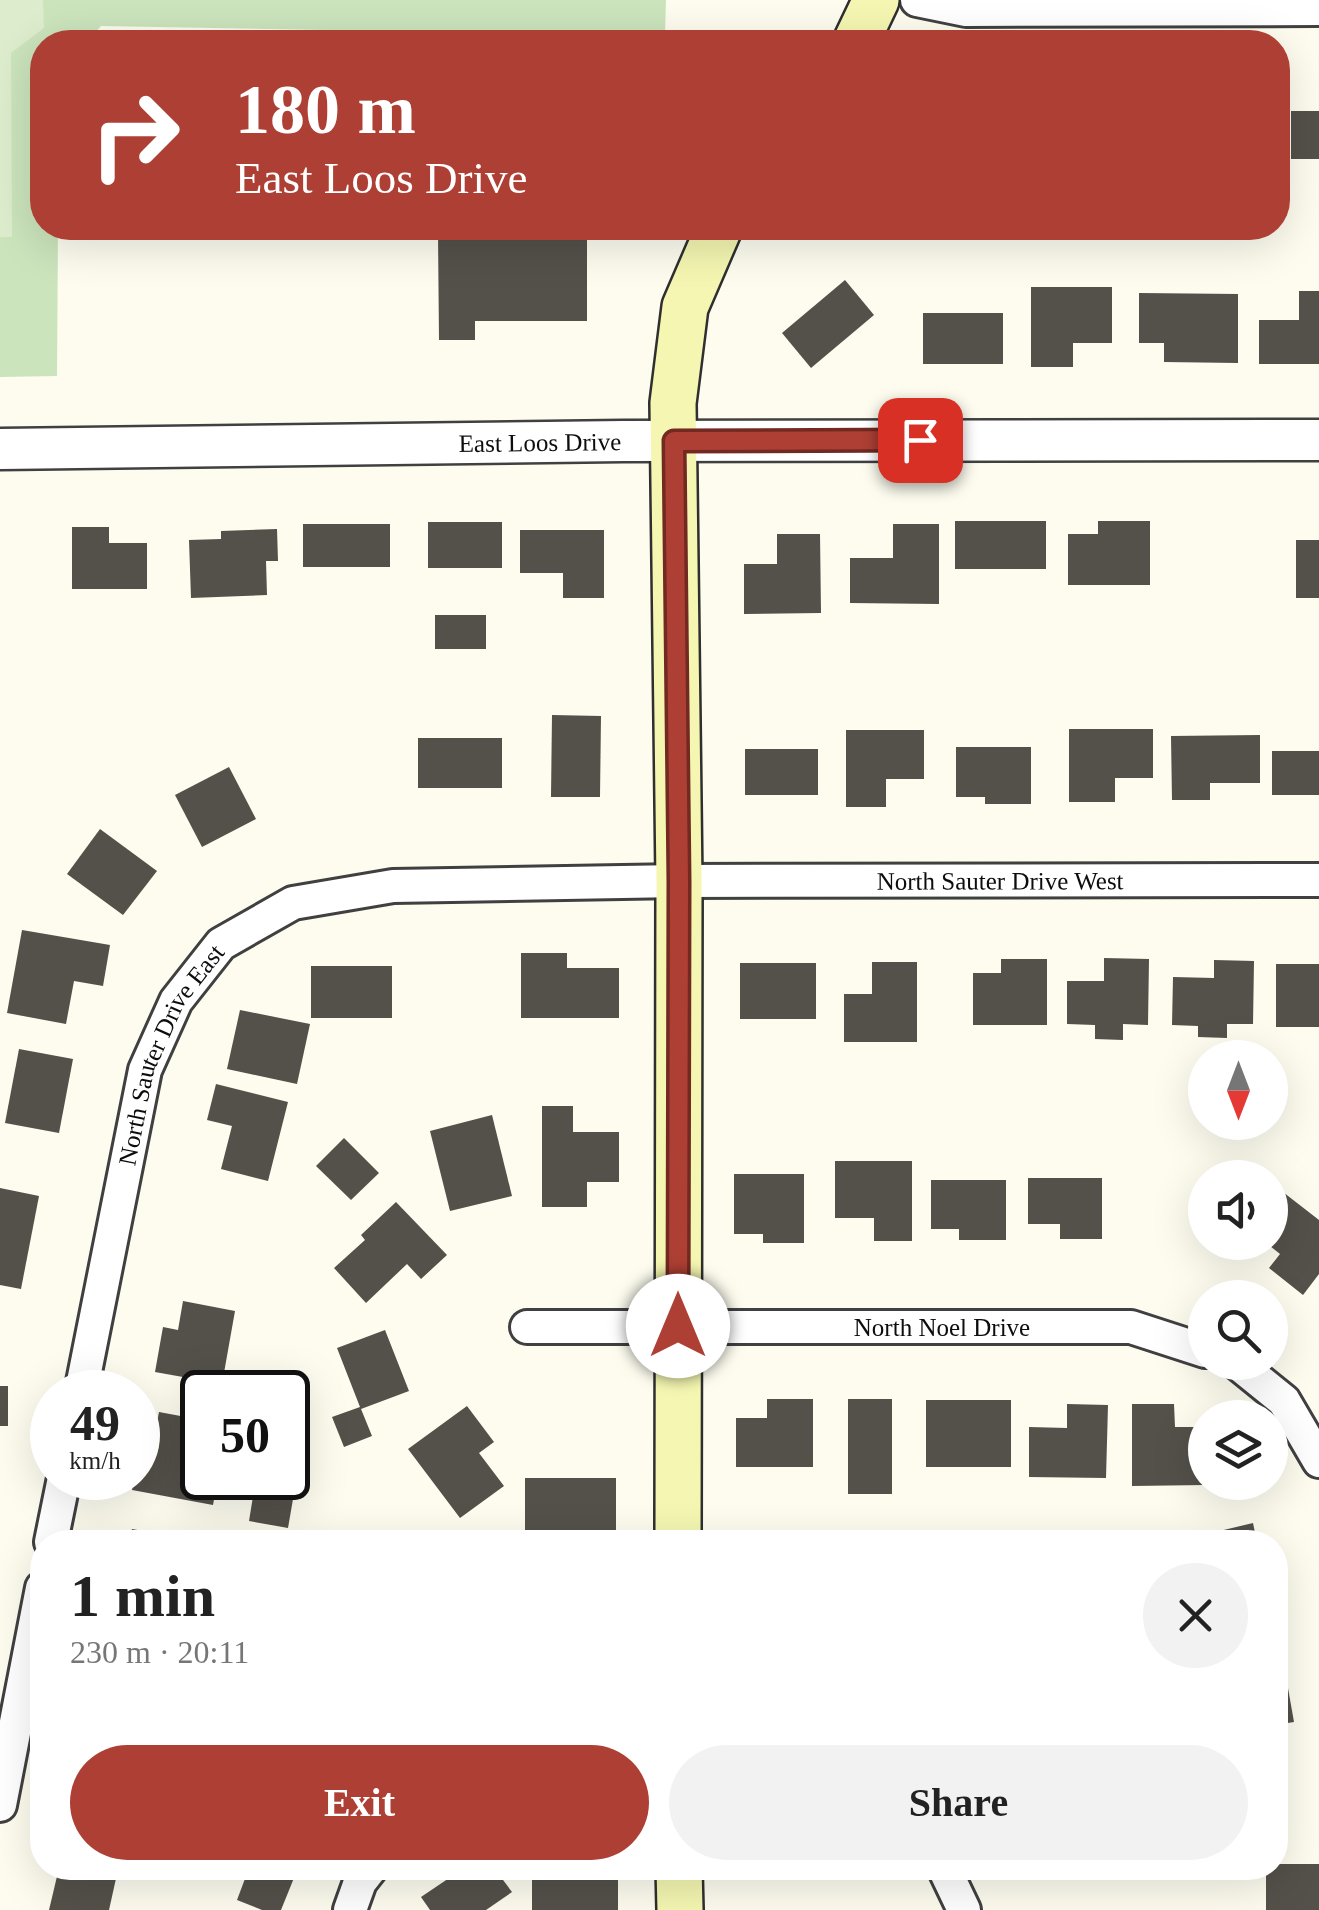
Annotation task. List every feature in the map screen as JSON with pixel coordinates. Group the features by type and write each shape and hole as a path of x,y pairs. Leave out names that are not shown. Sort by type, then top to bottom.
{"main road":[{"path":"862,30 876,0"},
{"path":"678,1530 679,882 673,403 685,308 713,240"},
{"path":"679,1880 680,1910"}],"street":[{"path":"917,0 966,10 1319,10"},
{"name":"East Loos Drive","path":"0,449 674,441 1319,440"},
{"name":"North Sauter Drive West","path":"679,882 1319,880"},
{"name":"North Sauter Drive East","path":"85,1370 145,1070 176,1001 221,944 293,903 393,886 679,882"},
{"name":"North Noel Drive","path":"527,1326 1131,1327 1188,1345"},
{"path":"1258,1380 1284,1401 1319,1461"},
{"path":"53,1530 60,1500"},
{"path":"0,1805 30,1650"},
{"path":"350,1910 362,1880"},
{"path":"950,1880 964,1910"}],"green space":[{"path":"0,0 666,0 665,30 101,26 98,30 30,30 30,240 58,240 57,376 0,377"},
{"path":"0,0 43,0 44,28 30,30 30,39 11,53 12,237 0,237"}],"building":[{"path":"1291,111 1319,111 1319,159 1291,159"},
{"path":"438,240 587,240 587,321 475,321 475,340 439,340"},
{"path":"845,280 874,315 811,368 782,333"},
{"path":"1031,287 1112,287 1112,343 1073,343 1073,367 1031,367"},
{"path":"1299,291 1319,291 1319,364 1259,364 1259,320 1299,320"},
{"path":"1139,293 1238,294 1238,363 1164,362 1164,343 1139,343"},
{"path":"923,313 1003,313 1003,364 923,364"},
{"path":"955,521 1046,521 1046,569 955,569"},
{"path":"1098,521 1150,521 1150,585 1068,585 1068,534 1098,534"},
{"path":"428,522 502,522 502,568 428,568"},
{"path":"303,524 390,524 390,567 303,567"},
{"path":"893,524 939,524 939,604 850,603 850,558 893,558"},
{"path":"72,527 109,527 109,543 147,543 147,589 72,589"},
{"path":"277,529 278,561 266,561 267,595 191,598 189,540 221,539 221,531"},
{"path":"520,530 604,530 604,598 563,598 563,573 520,573"},
{"path":"777,534 820,534 821,613 744,614 744,564 777,564"},
{"path":"1296,540 1319,540 1319,598 1296,598"},
{"path":"435,615 486,615 486,649 435,649"},
{"path":"552,715 601,716 600,797 551,797"},
{"path":"1069,729 1153,729 1153,778 1115,778 1115,802 1069,802"},
{"path":"846,730 924,730 924,779 886,779 886,807 846,807"},
{"path":"1260,735 1260,783 1210,783 1210,800 1172,800 1171,736"},
{"path":"418,738 502,738 502,788 418,788"},
{"path":"956,747 1031,747 1031,804 985,804 985,797 956,797"},
{"path":"745,749 818,749 818,795 745,795"},
{"path":"1272,751 1319,751 1319,795 1272,795"},
{"path":"229,767 256,819 202,847 175,795"},
{"path":"100,829 157,871 123,915 67,874"},
{"path":"22,930 110,945 103,986 74,981 66,1024 7,1013"},
{"path":"521,953 567,953 567,968 619,968 619,1018 521,1018"},
{"path":"1104,958 1149,959 1148,1025 1123,1024 1123,1040 1095,1039 1095,1025 1067,1024 1067,981 1104,981"},
{"path":"1001,959 1047,959 1047,1025 973,1025 973,973 1001,973"},
{"path":"1214,960 1254,961 1253,1024 1227,1024 1227,1038 1198,1037 1198,1026 1172,1025 1173,977 1214,978"},
{"path":"872,962 917,962 917,1042 844,1042 844,994 872,994"},
{"path":"740,963 816,963 816,1019 740,1019"},
{"path":"1276,964 1319,964 1319,1027 1276,1027"},
{"path":"311,966 392,966 392,1018 311,1018"},
{"path":"240,1010 310,1024 297,1084 227,1069"},
{"path":"19,1049 73,1059 59,1133 5,1123"},
{"path":"216,1084 288,1102 268,1181 221,1169 232,1126 207,1120"},
{"path":"542,1106 573,1106 573,1132 619,1132 619,1182 587,1182 587,1207 542,1207"},
{"path":"492,1115 512,1196 450,1211 430,1131"},
{"path":"344,1138 379,1173 351,1200 316,1166"},
{"path":"835,1161 912,1161 912,1241 874,1241 874,1218 835,1218"},
{"path":"734,1174 804,1174 804,1243 763,1243 763,1234 734,1234"},
{"path":"1028,1178 1102,1178 1102,1239 1060,1239 1060,1224 1028,1224"},
{"path":"931,1180 1006,1180 1006,1240 959,1240 959,1229 931,1229"},
{"path":"0,1188 39,1196 21,1289 0,1285"},
{"path":"1288,1196 1319,1220 1319,1274 1303,1295 1269,1268 1275,1260 1288,1260"},
{"path":"396,1202 447,1255 421,1279 407,1264 366,1303 334,1268 365,1240 361,1235"},
{"path":"183,1301 235,1311 224,1370 180,1370 180,1376 155,1370 163,1327 178,1330"},
{"path":"385,1330 409,1391 361,1409 372,1436 344,1447 332,1417 360,1407 337,1348"},
{"path":"0,1386 8,1386 8,1426 0,1426"},
{"path":"767,1399 813,1399 813,1467 736,1467 736,1418 767,1418"},
{"path":"848,1399 892,1399 892,1494 848,1494"},
{"path":"926,1400 1011,1400 1011,1467 926,1467"},
{"path":"1067,1404 1108,1405 1106,1478 1029,1477 1029,1427 1067,1428"},
{"path":"1132,1404 1174,1404 1175,1427 1188,1427 1188,1485 1132,1486"},
{"path":"467,1406 494,1442 479,1453 504,1486 460,1518 408,1449"},
{"path":"160,1412 180,1416 180,1499 160,1495"},
{"path":"525,1478 616,1478 616,1530 525,1530"},
{"path":"186,1500 214,1500 213,1505"},
{"path":"252,1500 293,1500 288,1528 249,1521"},
{"path":"1253,1523 1254,1530 1224,1530"},
{"path":"1288,1688 1294,1722 1288,1723"},
{"path":"1288,1864 1319,1864 1319,1910 1266,1910 1266,1880 1288,1880"},
{"path":"56,1880 116,1880 109,1910 49,1910"},
{"path":"244,1880 293,1880 281,1910 262,1910 237,1900"},
{"path":"446,1880 503,1880 512,1892 486,1910 430,1910 421,1897"},
{"path":"532,1880 618,1880 618,1910 532,1910"}],"route":[{"path":"678,1326 679,882 674,441 920,440"}]}
